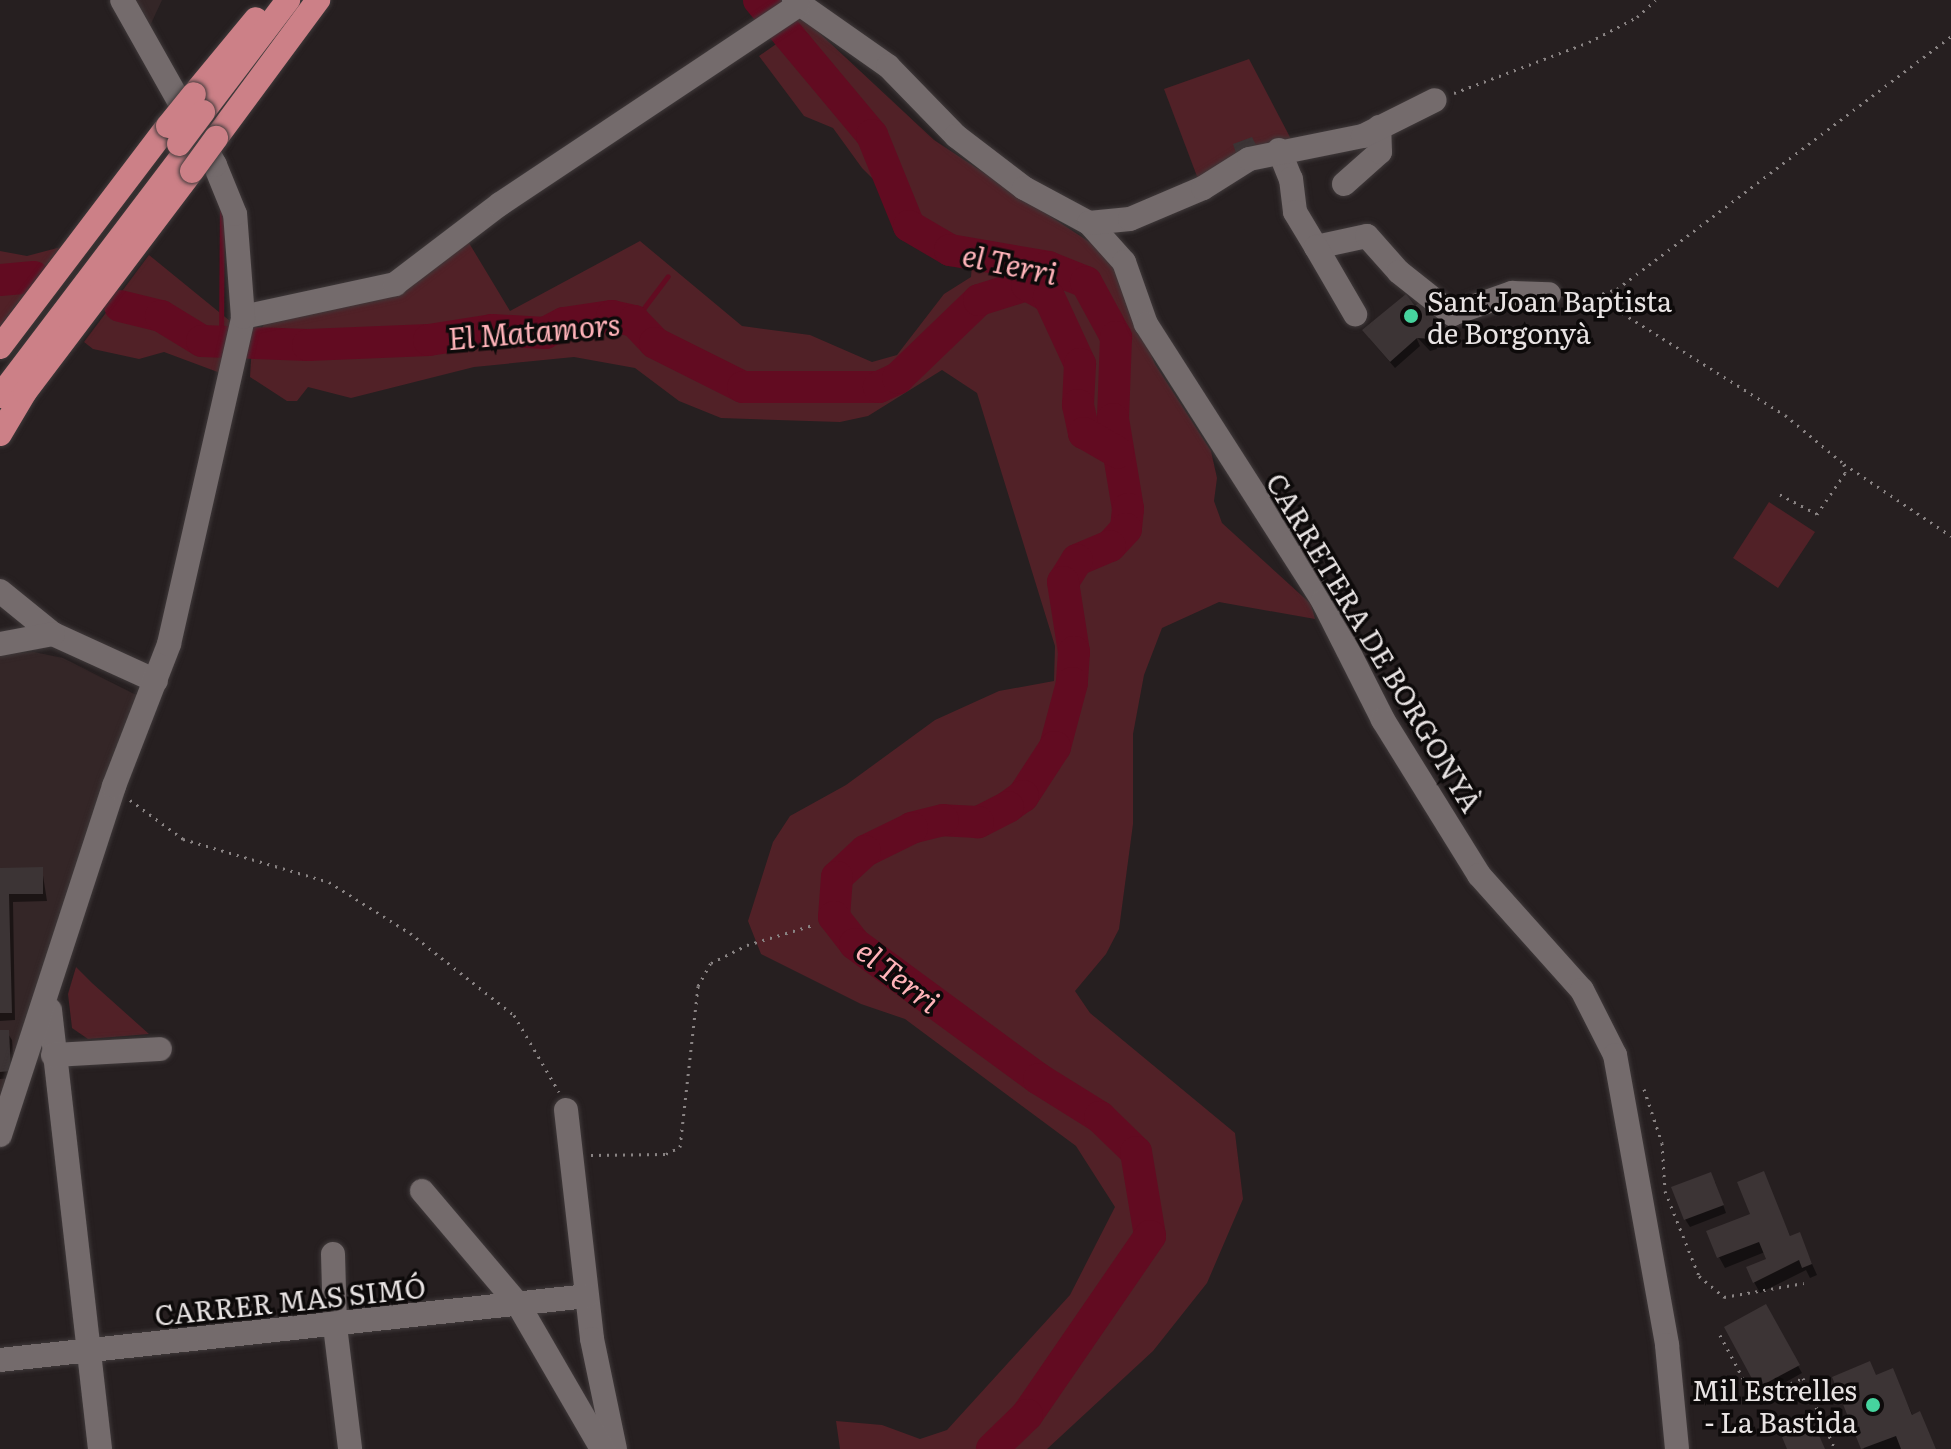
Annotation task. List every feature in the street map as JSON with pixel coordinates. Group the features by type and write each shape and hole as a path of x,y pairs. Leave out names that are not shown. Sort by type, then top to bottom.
{"highway":[{"path":"205,117 274,0"},
{"path":"205,117 288,0"},
{"path":"0,378 301,0"},
{"path":"205,117 318,0"},
{"path":"0,347 181,148"},
{"path":"0,396 181,148"},
{"path":"0,434 181,148"}],"street":[{"path":"0,1135 49,997 113,789 169,644 241,322 235,214 215,165 122,0"},
{"path":"241,322 395,284 500,204 796,2"},
{"name":"CARRETERA DE BORGONYÀ","path":"796,2 888,66 956,136 1024,188 1089,223 1124,262 1146,324 1323,601 1383,720 1479,875 1582,990 1615,1055 1667,1345 1677,1449"},
{"path":"1089,223 1130,219 1203,188 1249,159 1279,150 1363,136 1435,100"},
{"path":"1344,184 1380,152 1379,127"},
{"path":"1279,150 1291,179 1295,212 1355,314"},
{"path":"1316,247 1367,236 1399,272 1452,314 1512,293 1549,294"},
{"path":"0,591 53,634 156,681"},
{"path":"0,644 53,634"},
{"path":"49,997 53,1055 100,1449"},
{"path":"53,1055 160,1049"},
{"path":"566,1110 587,1296 606,1422 615,1449"},
{"path":"422,1191 518,1304 602,1449"},
{"path":"333,1254 335,1326 350,1449"},
{"name":"CARRER MAS SIMÓ","path":"0,1360 335,1326 587,1296"}],"path":[{"path":"1435,100 1589,42 1637,17 1656,0"},
{"path":"1549,294 1595,296 1617,289 1951,36"},
{"path":"1595,296 1785,415 1844,464 1951,536"},
{"path":"1779,494 1817,514 1845,473 1844,464"},
{"path":"113,789 183,839 329,882 410,933 514,1015 542,1058 566,1110"},
{"path":"573,1155 666,1154 680,1147 698,986 711,963 747,945 813,925"},
{"path":"1618,1072 1641,1084 1653,1107 1662,1143 1665,1191 1699,1276 1724,1297 1804,1283"},
{"path":"1720,1335 1754,1399 1803,1378 1835,1449"}],"shaded area":[{"path":"132,0 162,0 148,30"},
{"path":"750,0 784,0 934,140 1097,247 1118,274 1155,364 1211,451 1217,478 1214,501 1222,523 1311,604 1315,619 1219,602 1162,628 1144,675 1133,734 1133,824 1119,929 1106,954 1075,991 1090,1013 1235,1133 1243,1199 1207,1283 1153,1351 1047,1449 840,1449 836,1421 882,1425 920,1439 947,1430 1070,1295 1115,1207 1076,1146 905,1019 861,1004 761,954 748,921 773,842 790,816 846,785 935,720 999,691 1054,681 1055,646 977,393 942,370 868,416 840,422 721,418 679,401 635,368 574,357 474,367 351,398 308,387 297,401 287,401 250,377 252,343 267,320 376,300 466,238 510,311 640,241 742,326 810,335 872,362 897,355 944,294 971,277 972,264 906,225 887,193 862,168 833,128 804,116 759,56 779,42"},
{"path":"1249,59 1292,141 1198,179 1164,89"},
{"path":"61,247 0,327 0,251 27,256"},
{"path":"149,255 230,321 223,374 164,352 139,359 93,349 84,342"},
{"path":"1769,502 1815,532 1778,588 1733,558"},
{"path":"34,652 63,658 148,701 0,1135 0,654"},
{"path":"76,967 149,1034 88,1039 72,1028 68,994"}],"building":[{"path":"1252,137 1256,145 1236,153 1233,144"},
{"path":"1406,294 1415,306 1425,298 1444,319 1432,339 1417,338 1390,362 1362,330"},
{"path":"43,867 43,894 9,894 12,1013 0,1013 0,868"},
{"path":"0,1030 9,1030 11,1071 0,1072"},
{"path":"1764,1171 1790,1236 1800,1232 1812,1264 1802,1268 1799,1260 1753,1283 1746,1267 1766,1259 1759,1242 1717,1258 1706,1231 1750,1214 1737,1182"},
{"path":"1711,1172 1724,1205 1684,1220 1671,1187"},
{"path":"1766,1304 1800,1365 1757,1388 1724,1327"},
{"path":"1870,1361 1876,1375 1893,1368 1912,1415 1920,1411 1936,1449 1901,1449 1896,1436 1861,1449 1832,1377"},
{"path":"1814,1424 1825,1449 1787,1449 1782,1437"}],"waterway":[{"name":"el Terri","path":"759,0 872,135 909,226 950,250 1048,267 1086,282 1116,337 1113,419 1128,509 1126,529 1110,546 1077,560 1063,582 1074,652 1072,683 1055,747 1023,796 1008,807 978,822 943,820 912,828 865,851 837,877 834,917 855,944 1039,1079 1100,1117 1136,1152 1150,1236 1027,1415 992,1449"},
{"name":"el Terri","path":"847,107 851,97"},
{"path":"221,341 222,211"},
{"path":"634,321 668,276"},
{"name":"El Matamors","path":"0,280 34,277"},
{"name":"El Matamors","path":"120,306 161,316 202,341 308,345 429,340 492,330 545,333 564,323 612,316 634,321 655,343 743,387 879,387 898,378 979,300 1027,285 1049,297 1080,364 1078,405 1084,433 1118,453"}],"place":[{"name":"Sant Joan Baptista de Borgonyà","path":"1411,316"},
{"name":"Mil Estrelles - La Bastida","path":"1873,1405"}]}
